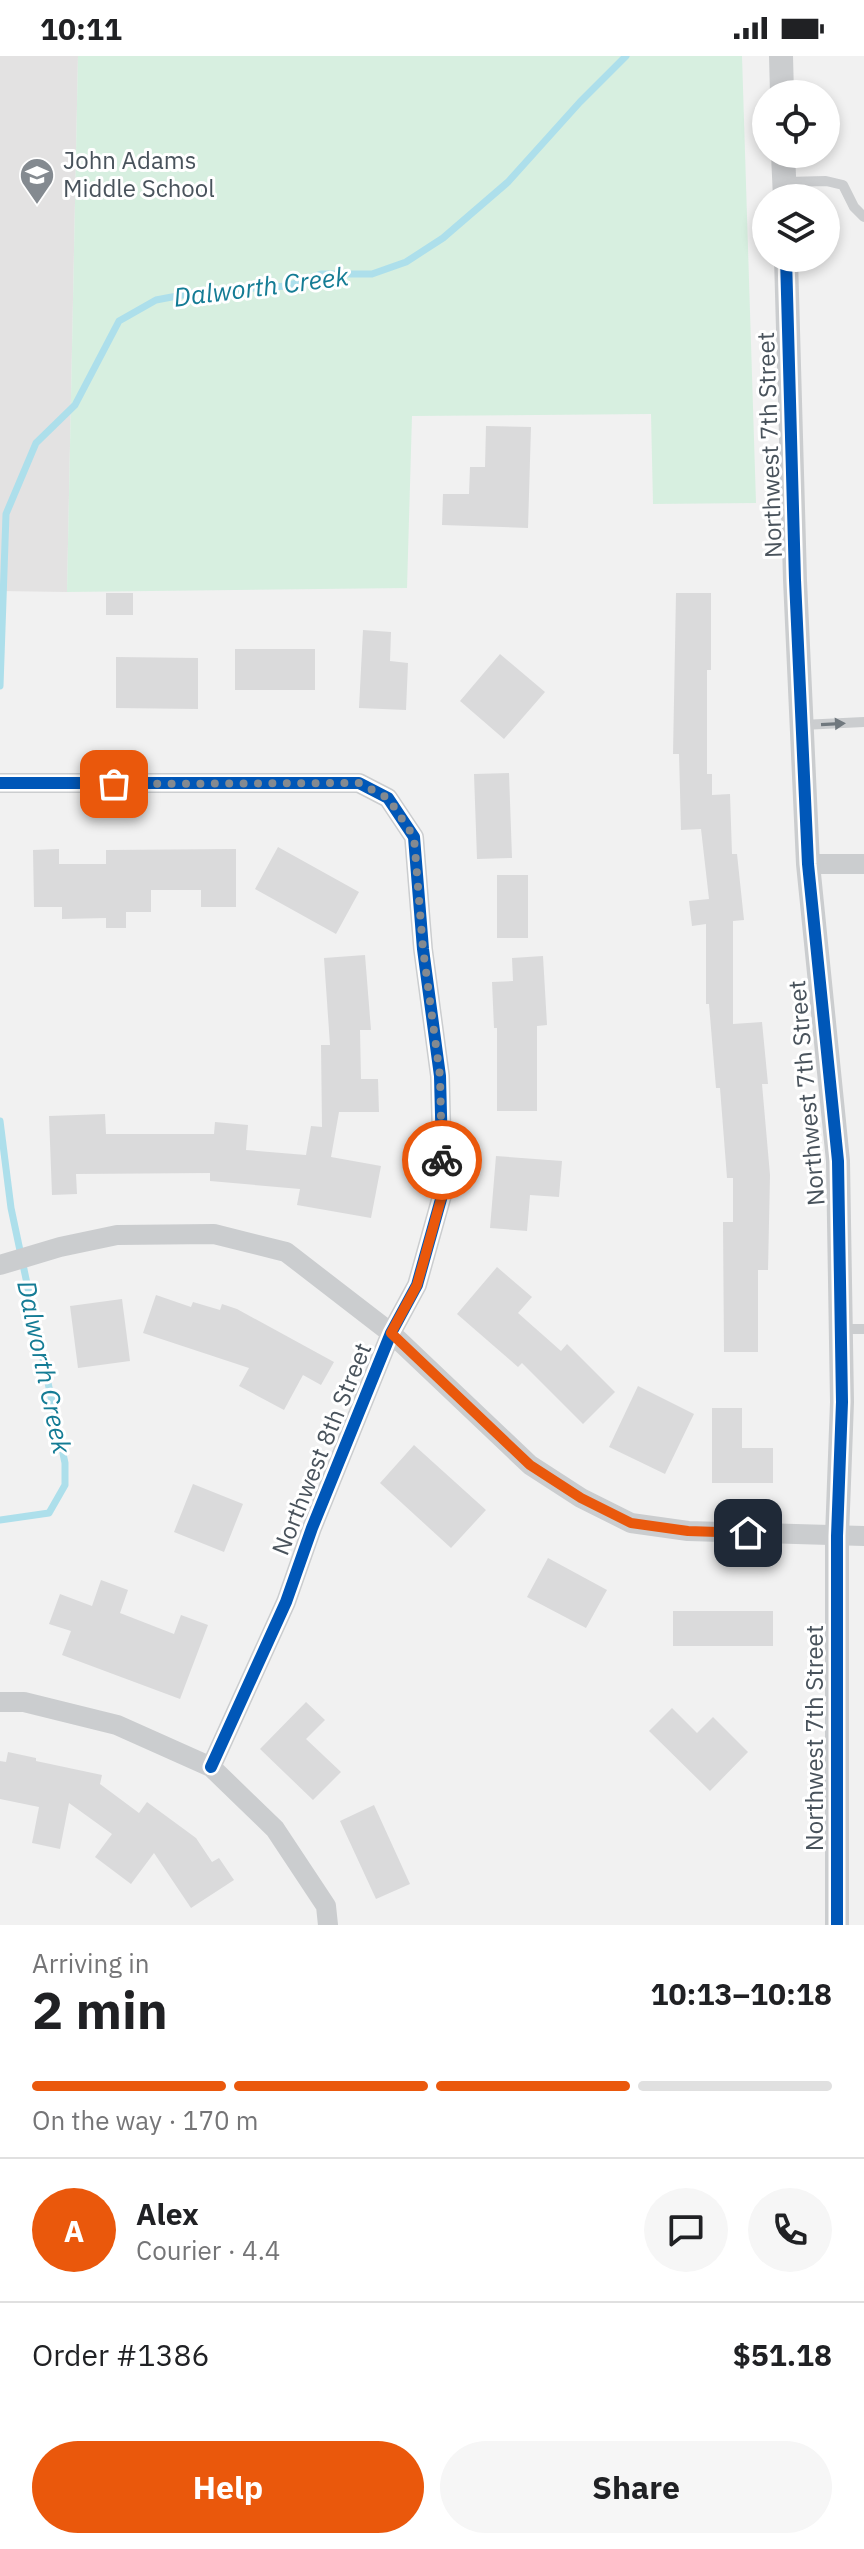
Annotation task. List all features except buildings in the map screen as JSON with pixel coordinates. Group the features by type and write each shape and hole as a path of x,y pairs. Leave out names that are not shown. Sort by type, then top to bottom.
{"street":[{"path":"781,56 782,80"},
{"name":"Northwest 7th Street","path":"786,272 808,864 852,1329 842,1402 837,1536 837,1925"},
{"name":"Northwest 8th Street","path":"0,783 359,783 388,798 414,837 423,949 440,1076 443,1192 417,1285 391,1333 312,1528 286,1602 211,1767"},
{"path":"808,864 863,861"},
{"path":"0,1265 60,1247 117,1235 214,1234 286,1252 391,1333 530,1465 581,1498 631,1523 688,1531 864,1536"},
{"path":"0,1702 24,1702 117,1725 211,1767 275,1829 326,1906 328,1925"}],"lane":[{"path":"812,184 826,181 839,184"},
{"path":"840,184 864,217"},
{"path":"802,725 864,722"}],"shaded area":[{"name":"John Adams Middle School","path":"0,56 78,56 67,592 0,591"}],"green space":[{"path":"78,56 742,56 756,503 653,504 651,414 412,416 407,588 67,592"}],"waterway":[{"name":"Dalworth Creek","path":"0,686 6,514 36,443 75,405 119,321 156,300 198,292 287,286 321,274 372,274 406,262 443,238 508,182 626,56"},
{"name":"Dalworth Creek","path":"0,1121 11,1208 65,1463 65,1485 49,1513 0,1520"}],"cycle path":[{"path":"786,272 795,580 808,864 838,1161 842,1402 837,1536 837,1925"},
{"path":"0,783 359,783 388,798 414,837 423,949 440,1076 443,1192 417,1285 391,1333 312,1528 286,1602 211,1767"}],"way so far":[{"path":"114,784 359,783 388,798 414,837 423,949 440,1076 442,1160"}],"place":[{"name":"John Adams Middle School","path":"37,206"}],"route":[{"path":"442,1160 443,1192 417,1285 391,1333 530,1465 581,1498 631,1523 688,1531 748,1533"}]}
